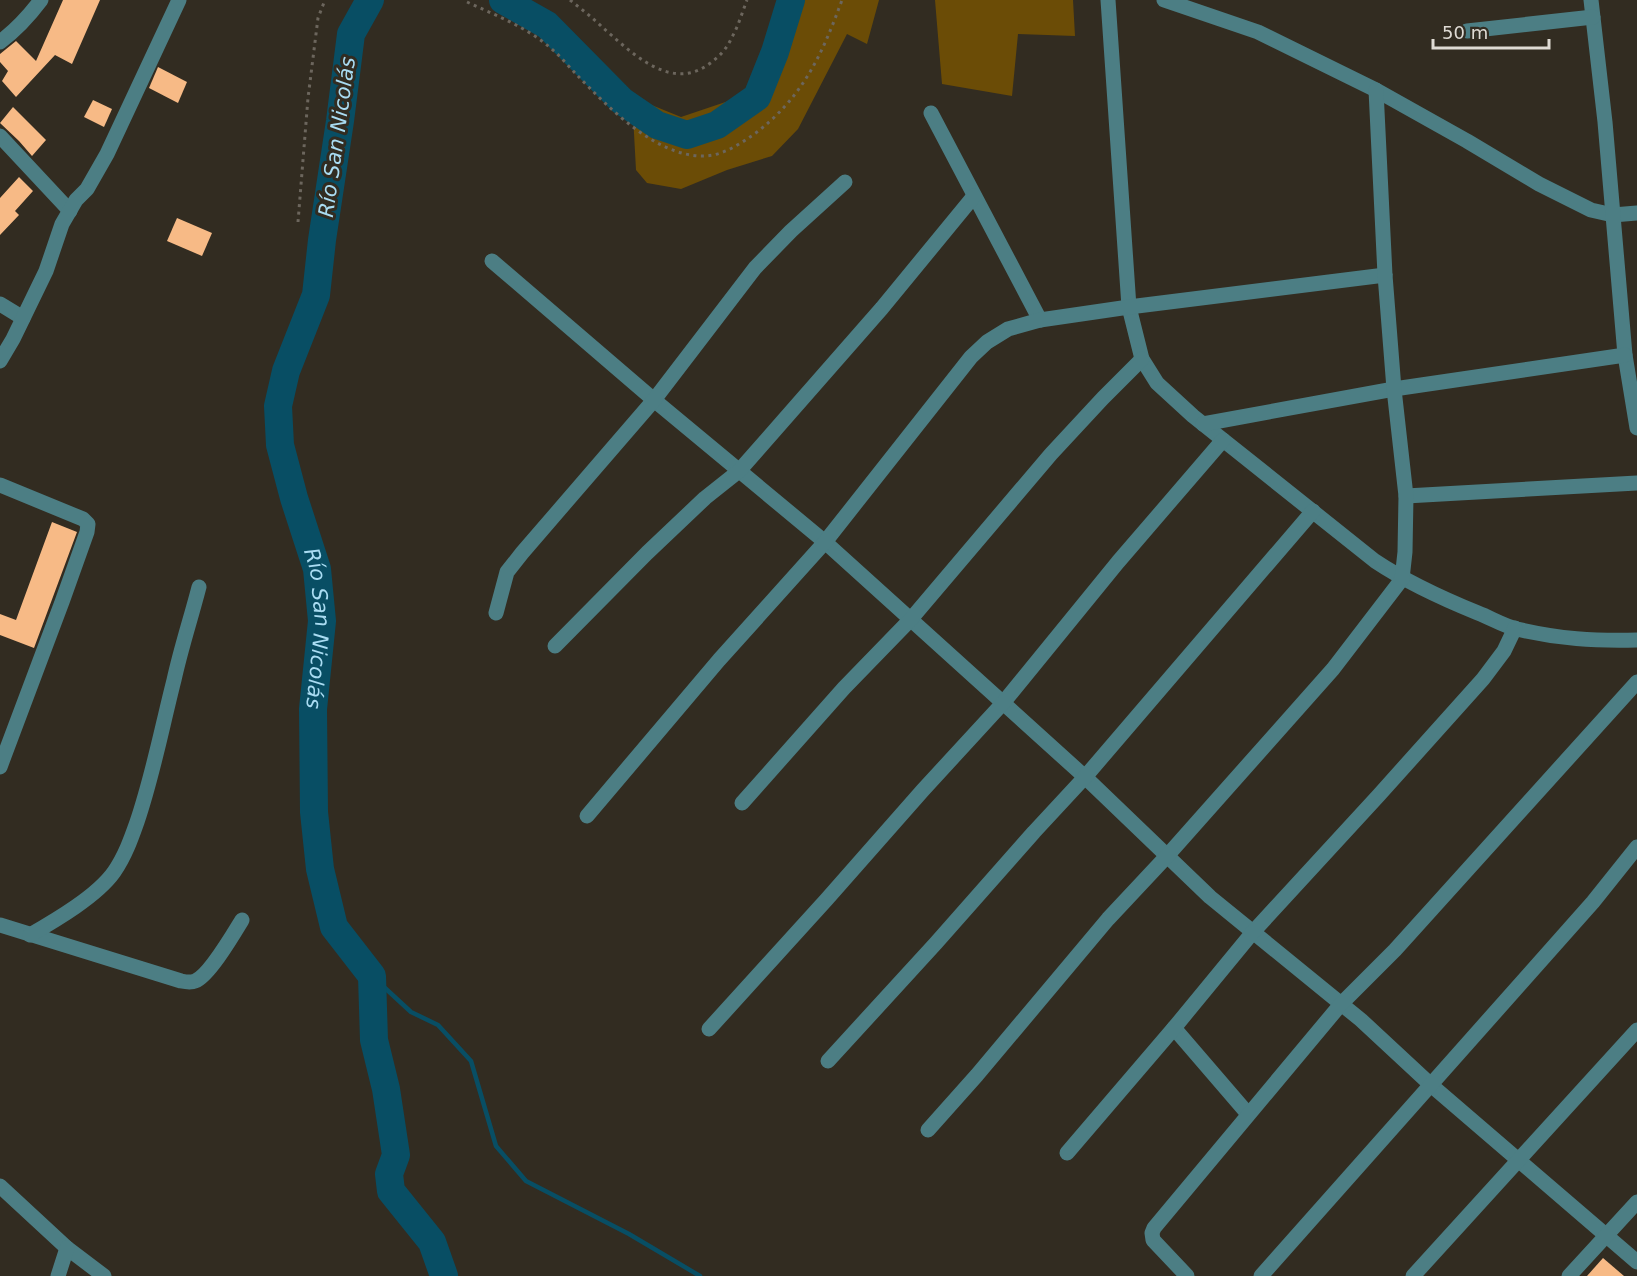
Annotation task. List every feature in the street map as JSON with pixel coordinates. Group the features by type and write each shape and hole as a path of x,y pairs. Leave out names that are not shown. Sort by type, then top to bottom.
{"street":[{"path":"0,42 31,14 41,0"},
{"path":"0,362 46,271 62,224 69,211 87,189 107,154 179,0"},
{"path":"1108,0 1129,307 1142,359 1157,383 1203,424 1375,561 1402,579 1440,598 1515,628 1561,638 1598,641 1637,640"},
{"path":"1164,0 1258,32 1376,90 1539,184 1591,210 1613,215 1637,213"},
{"path":"1591,0 1605,122 1625,355 1637,428"},
{"path":"1467,31 1593,17"},
{"path":"928,1130 1108,919 1333,669 1402,579 1406,496 1394,389 1385,275 1376,90"},
{"path":"931,113 1040,320"},
{"path":"0,136 69,211"},
{"path":"496,613 507,572 522,553 654,400 755,268 790,231 845,182"},
{"path":"555,646 647,553 705,498 739,471 882,308 974,196"},
{"path":"492,261 825,542 1085,777 1210,897 1388,1044 1431,1085 1637,1262"},
{"path":"587,816 719,660 825,542 971,357 987,342 1008,329 1040,320 1385,275"},
{"path":"0,304 23,318"},
{"path":"1203,424 1394,389 1625,355"},
{"path":"742,803 844,688 911,619 1051,454 1142,359"},
{"path":"709,1029 1003,703 1223,440"},
{"path":"1406,496 1637,483"},
{"path":"0,485 83,519 88,524 66,592 0,766"},
{"path":"828,1061 1085,777 1313,511"},
{"path":"30,935 78,905 98,888 113,873 128,849 157,755 174,679 200,587"},
{"path":"1067,1153 1253,932 1372,804 1483,678 1504,651 1515,628"},
{"path":"1187,1276 1154,1240 1152,1233 1154,1228 1341,1004 1395,950 1637,681"},
{"path":"1261,1276 1593,902 1637,847"},
{"path":"0,924 181,981 193,982 199,980 218,959 242,920"},
{"path":"1174,1028 1248,1114"},
{"path":"1413,1276 1637,1030"},
{"path":"0,1186 67,1248 104,1276"},
{"path":"1569,1276 1637,1202"},
{"path":"58,1276 67,1248"}],"path":[{"path":"298,222 308,98 318,18 324,0"},
{"path":"570,0 646,63 667,71 684,74 703,68 720,55 732,39 747,0"},
{"path":"467,2 528,30 554,51 576,75 630,125 658,145 689,155 712,155 737,146 766,125 788,105 808,78 827,40 842,0"}],"shaded area":[{"path":"792,0 879,0 867,44 847,34 798,129 772,156 727,170 681,189 647,183 636,170 632,97 681,117 764,89"},
{"path":"935,0 1073,0 1075,36 1018,34 1012,96 942,84"}],"building":[{"path":"63,0 100,0 72,64 55,55 16,97 2,81 8,71 0,62 0,54 16,41 36,61"},
{"path":"158,67 187,82 178,103 149,88"},
{"path":"93,100 112,109 104,127 84,117"},
{"path":"13,107 46,140 32,156 0,123"},
{"path":"19,177 33,191 15,211 19,215 0,235 0,198"},
{"path":"177,218 212,233 202,256 167,241"},
{"path":"52,522 77,532 34,648 0,635 0,614 16,620"},
{"path":"1603,1258 1624,1276 1587,1276"}],"waterway":[{"name":"Río San Nicolás","path":"370,0 351,34 316,295 286,371 278,406 280,445 317,569 322,621 313,709 314,812 320,869 334,927 372,976 374,1040 386,1089 396,1155 389,1174 391,1191 432,1242 444,1276"},
{"name":"Río San Nicolás","path":"503,0 547,25 622,101 657,125 687,135 717,125 757,97 775,52 791,0"},
{"path":"372,976 411,1012 438,1025 471,1061 496,1146 526,1181 629,1234 700,1276"}]}
